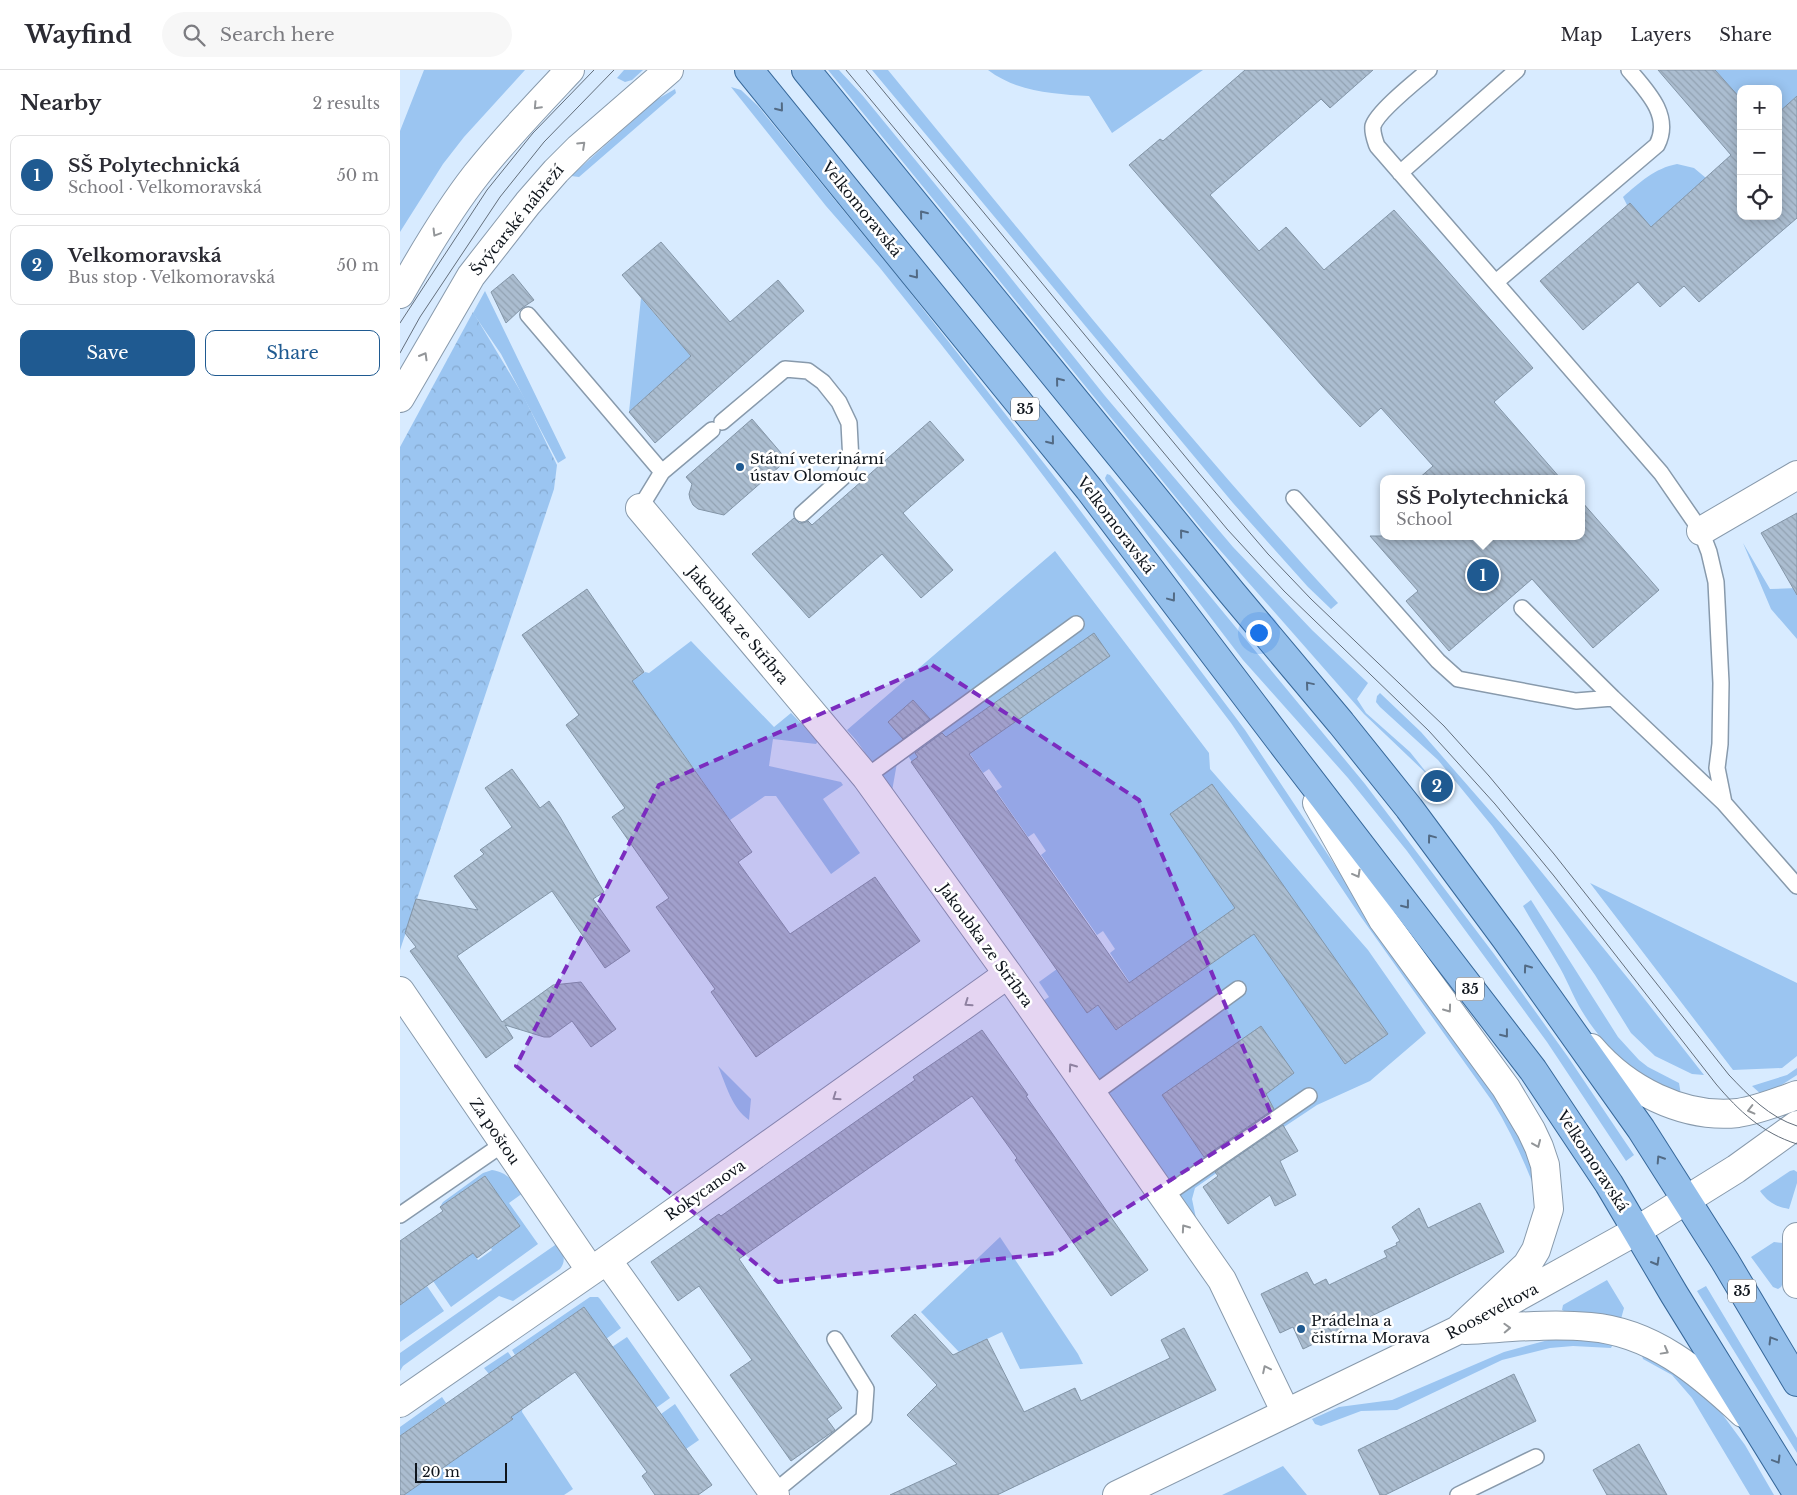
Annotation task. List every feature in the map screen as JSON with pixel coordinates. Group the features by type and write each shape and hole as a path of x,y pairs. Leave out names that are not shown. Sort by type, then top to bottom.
{"main road":[{"name":"Velkomoravská","path":"749,70 1089,489 1533,1070 1638,1230 1674,1294 1797,1493"},
{"name":"35","path":"806,70 1232,593 1341,722 1415,816 1556,1008 1641,1129 1687,1200 1797,1382"}],"street":[{"path":"400,294 448,213 475,176 506,139 570,70"},
{"name":"Švýcarské nábřeží","path":"400,398 471,276 528,203 578,148 669,70"},
{"path":"1701,531 1797,475"},
{"name":"Jakoubka ze Stříbra","path":"640,508 866,777 1008,974 1222,1280 1286,1413"},
{"path":"1291,755 1384,920 1506,1088 1531,1130 1545,1165 1549,1209 1536,1250 1527,1265 1458,1330"},
{"name":"Rokycanova","path":"400,1403 599,1265 1008,974"},
{"name":"Za poštou","path":"400,991 503,1144 599,1265 774,1494"},
{"path":"1556,1008 1594,1051 1614,1070 1640,1089 1664,1100 1706,1113 1726,1113 1742,1112 1762,1107 1797,1095"},
{"name":"Rooseveltova","path":"1117,1495 1458,1330 1638,1230 1736,1169 1797,1125"},
{"path":"1797,1237 1797,1284"},
{"path":"1458,1330 1568,1326 1606,1329 1630,1335 1656,1346 1686,1364 1715,1387 1757,1426"}],"lane":[{"path":"1429,70 1380,115 1374,126 1377,146 1660,472 1701,531 1709,552 1716,582 1721,683 1720,744 1717,768 1724,803"},
{"path":"1400,173 1517,70"},
{"path":"1496,282 1657,145 1661,133 1657,107 1654,99 1629,70"},
{"path":"528,315 662,472"},
{"path":"640,508 662,472 785,370 808,371 823,382 839,402 850,424 851,462 843,477 802,514"},
{"path":"1294,498 1438,661 1458,679 1576,701 1613,698"},
{"path":"1522,608 1613,698 1724,803 1797,886"},
{"path":"866,777 1076,624"},
{"path":"1092,1095 1238,989"},
{"path":"1164,1196 1309,1096"},
{"path":"400,1215 503,1144"},
{"path":"774,1494 864,1418 866,1389 834,1339"},
{"path":"1458,1495 1480,1490 1536,1457"}],"highlighted area":[{"path":"932,665 1139,800 1272,1116 1055,1253 778,1282 516,1066 659,785"}],"green space":[{"path":"424,70 525,70 464,137 443,164 400,232 400,131"},
{"path":"624,70 643,70 632,80 625,82 617,78"},
{"path":"828,70 839,70 863,96 1105,396 1233,547 1312,630 1368,683 1357,699 1366,713 1410,752 1430,777 1364,714 1204,532"},
{"path":"872,70 888,70 1166,407 1338,603 1331,609 1308,587 1233,503"},
{"path":"988,70 1203,70 1112,133 1089,96 1049,93 1023,87 1011,83"},
{"path":"1715,70 1797,70 1797,96 1782,109 1782,85 1737,85 1737,95"},
{"path":"731,87 741,90 758,106 901,281 1061,485 1245,730 1368,915 1507,1112 1535,1169 1536,1192 1516,1145 1492,1101 1361,917 1231,723 940,343 880,268 826,206"},
{"path":"675,89 676,93 579,177 571,176 656,100"},
{"path":"1677,164 1694,168 1706,178 1651,227 1627,205 1623,197 1641,181 1654,173"},
{"path":"485,291 566,458 558,463 501,354 473,313"},
{"path":"641,298 691,356 629,412"},
{"path":"473,312 524,397 557,465 554,489 400,950 400,447"},
{"path":"1107,474 1110,475 1365,784 1494,954 1568,1057 1634,1155 1626,1161 1547,1042 1407,851 1348,778 1243,660 1106,481"},
{"path":"1743,543 1770,589 1797,588 1797,639 1771,609"},
{"path":"1055,551 1209,753 1210,769 1368,950 1426,1033 1370,1081 1317,1105 1195,1188 1192,1199 1197,1223 1041,1002 1049,997 1039,982 1057,969 1088,1012 1099,1005 1117,1030 1217,959 1130,983 1110,953 1115,949 1103,931 1097,935 1041,855 1046,851 1034,833 1028,837 996,791 1002,787 989,769 983,773 955,732 912,762 906,753 897,763 892,791 847,730"},
{"path":"691,641 774,727 791,713 818,741 816,744 773,739 769,766 841,782 843,785 823,799 860,853 831,874 776,796 765,796 730,820 632,681 645,672 649,673"},
{"path":"1380,693 1421,732 1517,842 1704,1075 1692,1074 1655,1056 1631,1033 1595,975 1492,826 1438,760 1380,707 1376,702 1377,696"},
{"path":"1590,883 1797,983 1797,1056 1782,1068 1733,1070"},
{"path":"1531,900 1618,1037 1648,1067 1679,1083 1681,1095 1653,1081 1627,1063 1594,1029 1581,1010 1560,968 1523,906"},
{"path":"718,1066 751,1099 749,1120 734,1103"},
{"path":"1797,1068 1797,1075 1762,1095 1752,1086 1787,1075"},
{"path":"492,1170 506,1175 523,1193 509,1203 538,1244 451,1307 433,1281 473,1253 478,1260 520,1226 485,1176 440,1207 443,1202 483,1173"},
{"path":"1794,1170 1797,1172 1797,1183 1789,1209 1773,1203 1760,1191 1790,1171"},
{"path":"1000,1237 1083,1364 1020,1369 1002,1332 959,1352 921,1312"},
{"path":"1774,1242 1783,1243 1783,1283 1778,1289 1773,1287 1751,1257"},
{"path":"558,1243 564,1259 560,1269 513,1301 499,1296 403,1366 400,1371 400,1353"},
{"path":"1607,1280 1624,1308 1621,1319 1599,1314 1566,1312 1562,1310 1563,1305"},
{"path":"427,1286 444,1311 400,1342 400,1305"},
{"path":"1706,1286 1797,1438 1797,1453 1697,1291"},
{"path":"590,1297 598,1297 600,1299 621,1328 606,1339 584,1307 515,1355 512,1350"},
{"path":"627,1337 670,1398 656,1408 612,1347"},
{"path":"1552,1339 1571,1339 1613,1344 1611,1348 1573,1346 1550,1348 1502,1360 1397,1410 1361,1411 1321,1426 1315,1424 1312,1419 1339,1407 1392,1400 1504,1352"},
{"path":"508,1352 540,1398 535,1400 513,1368 523,1403 522,1412 573,1489 564,1495 404,1495 513,1419 488,1383 493,1379 484,1368"},
{"path":"1645,1354 1664,1363 1714,1403 1745,1445 1774,1495 1750,1495 1692,1398 1672,1375 1643,1359 1642,1356"},
{"path":"442,1397 446,1403 400,1436 400,1427"},
{"path":"675,1404 699,1440 686,1449 661,1414"},
{"path":"1283,1466 1307,1495 1222,1495"}],"building":[{"path":"1245,70 1373,70 1330,108 1321,99 1210,195 1259,251 1286,227 1324,270 1394,210 1533,368 1494,402 1558,475 1423,475 1433,466 1381,408 1360,427 1129,165 1160,139 1163,141"},
{"path":"1658,70 1715,70 1737,95 1737,220 1782,220 1782,109 1797,96 1797,218 1699,302 1684,286 1660,307 1638,282 1583,330 1540,281 1630,203 1651,227 1731,155"},
{"path":"661,242 730,322 778,280 804,311 655,443 629,412 691,356 622,275"},
{"path":"513,274 534,300 506,323 491,292"},
{"path":"752,419 787,460 724,515 698,509 690,499 689,494 692,484 686,477"},
{"path":"930,421 964,460 903,513 953,570 921,598 882,554 809,618 752,554 794,518 799,523 808,521 812,525"},
{"path":"1585,505 1659,590 1593,648 1532,579 1449,651 1406,601 1418,591 1370,536 1380,536 1380,540 1585,540"},
{"path":"1797,513 1797,595 1761,533"},
{"path":"587,589 644,672 632,681 752,852 738,862 790,934 875,877 920,941 756,1057 711,992 715,989 656,907 669,898 612,817 625,808 566,725 579,715 522,635"},
{"path":"1094,633 1110,656 969,754 1129,983 1235,908 1170,814 1212,784 1388,1034 1345,1064 1254,934 1116,1030 1098,1005 1087,1013 911,762 918,757 915,753 942,733 946,737"},
{"path":"913,700 930,719 903,739 888,722"},
{"path":"512,769 540,808 549,801 560,817 604,892 593,899 630,951 605,968 552,891 457,956 502,1022 553,985 581,982 616,1029 591,1047 572,1021 550,1037 544,1037 505,1025 513,1038 486,1058 410,951 416,947 405,933 416,899 478,910 454,876 484,854 480,850 512,827 485,788"},
{"path":"1261,1026 1294,1073 1266,1094 1274,1109 1204,1157 1162,1095"},
{"path":"982,1030 1148,1270 1111,1296 1015,1160 1017,1158 972,1096 739,1259 842,1408 827,1419 835,1430 791,1461 730,1375 752,1360 699,1286 678,1301 651,1262 719,1214 721,1216 915,1080 913,1077"},
{"path":"1283,1125 1298,1151 1280,1161 1296,1195 1275,1206 1270,1195 1228,1224 1203,1187 1218,1176 1215,1172"},
{"path":"485,1176 520,1226 477,1258 473,1253 400,1305 400,1241 443,1211 440,1207"},
{"path":"1480,1203 1504,1252 1303,1349 1293,1327 1280,1333 1261,1294 1307,1272 1314,1285 1326,1279 1329,1285 1387,1257 1384,1251 1397,1245 1396,1243 1400,1241 1392,1227 1419,1208 1428,1228"},
{"path":"584,1307 712,1485 698,1495 655,1495 642,1476 647,1472 575,1372 511,1417 513,1419 404,1495 400,1495 400,1436"},
{"path":"915,1314 953,1355 987,1339 1024,1412 1075,1388 1081,1401 1170,1358 1161,1340 1184,1328 1216,1390 997,1495 890,1495 957,1464 907,1415 937,1385 891,1336"},
{"path":"1514,1374 1536,1421 1385,1495 1380,1495 1358,1450"},
{"path":"1639,1444 1667,1495 1607,1495 1593,1470"}],"tram line":[{"path":"400,323 487,190 533,133 594,70"},
{"path":"400,353 420,317 500,197 544,142 614,70"},
{"path":"846,70 1227,529 1284,591 1429,731 1495,804 1554,876 1716,1084 1752,1120 1773,1134 1797,1144"},
{"path":"866,70 1268,554 1311,599 1444,726 1489,776 1554,854 1729,1075 1768,1111 1797,1126"}],"place":[{"name":"Státní veterinární ústav Olomouc","path":"740,467"},
{"name":"SŠ Polytechnická","path":"1483,575"},
{"name":"Velkomoravská","path":"1437,786"},
{"name":"Prádelna a čistírna Morava","path":"1301,1329"}]}
